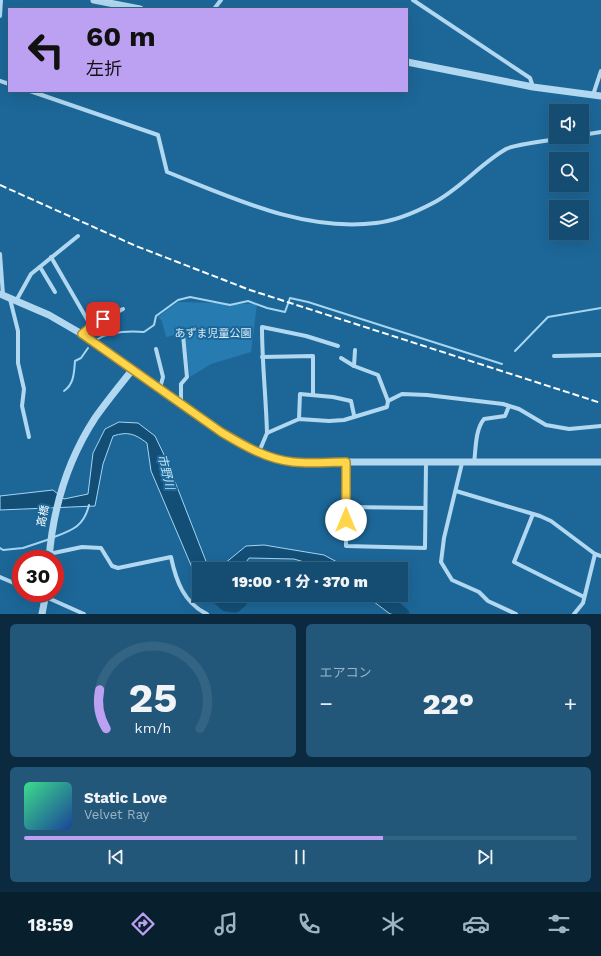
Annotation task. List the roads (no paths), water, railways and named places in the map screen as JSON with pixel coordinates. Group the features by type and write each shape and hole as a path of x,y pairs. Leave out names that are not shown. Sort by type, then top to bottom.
{"street":[{"path":"0,16 1,0"},
{"path":"94,0 116,2 137,8"},
{"path":"215,8 221,0"},
{"path":"413,0 530,78 533,87"},
{"path":"408,62 533,87 601,96"},
{"path":"593,95 601,71"},
{"path":"33,92 158,135 167,172 258,208 309,221 347,224 376,223 398,218 434,203 507,148 549,141"},
{"path":"589,134 601,132"},
{"path":"7,298 31,274 78,236"},
{"path":"0,254 7,298 18,331 18,364 24,389 22,406 29,437"},
{"path":"52,257 91,326"},
{"path":"40,267 55,292"},
{"path":"7,298 49,316 82,334 221,432 258,452 274,458 293,462 601,462"},
{"path":"82,334 91,326 123,309"},
{"path":"258,452 267,433 266,399 262,357 262,327 338,346"},
{"path":"181,404 181,384 187,377 183,335"},
{"path":"156,349 163,377 160,388"},
{"path":"354,366 355,350"},
{"path":"554,356 601,355"},
{"path":"262,357 313,356 313,395"},
{"path":"267,433 299,419 328,421 344,420 387,407 388,401 378,375 354,366 341,358"},
{"name":"高橋","path":"50,550 51,531 63,483 80,443 96,417 133,369"},
{"path":"299,419 300,394 334,397 351,401 354,416"},
{"path":"388,401 402,394 427,395 509,406 519,409 546,425 569,429 601,426"},
{"path":"474,463 477,436 481,423 484,419 505,416 509,406"},
{"path":"346,462 346,546 417,548 425,548 426,463"},
{"path":"462,463 444,538 441,562 452,580 479,592 488,601 516,614"},
{"path":"456,491 533,514 551,521 595,554 601,556"},
{"path":"346,507 425,508"},
{"path":"533,514 514,562 584,597"},
{"path":"64,552 82,547 101,548 112,566 118,568 171,557 177,581 186,598 197,609 208,614"},
{"path":"574,614 582,603 595,554"},
{"path":"0,577 12,582"},
{"path":"42,614 45,602"},
{"path":"60,602 84,614"}],"water":[{"path":"119,422 138,423 155,436 167,461 206,562 192,562 192,568 151,471 147,443 139,437 131,434 113,436 103,464 95,506 0,510 0,496 53,490 64,499 88,494 93,453 105,429"},
{"path":"264,545 324,555 337,562 304,562 294,559 249,558 246,562 226,562 246,546"},
{"path":"374,602 388,602 401,614 390,614"}],"waterway":[{"path":"98,339 114,333 144,332 154,325 156,316 178,300 190,297 230,305 248,301 267,308 285,312 290,298 308,302 502,364"},
{"path":"515,351 548,317 601,308"},
{"path":"64,391 72,382 75,361 81,358 88,348"},
{"path":"54,537 67,532 81,523 89,505"},
{"path":"0,548 3,550 23,548 50,539"},
{"name":"市野川","path":"223,602 226,605 235,606 240,602"},
{"name":"市野川","path":"387,602 403,614"}],"railway":[{"path":"0,185 136,246 250,290 601,403"}],"park label":[{"name":"あずま児童公園","path":"213,333"}]}
